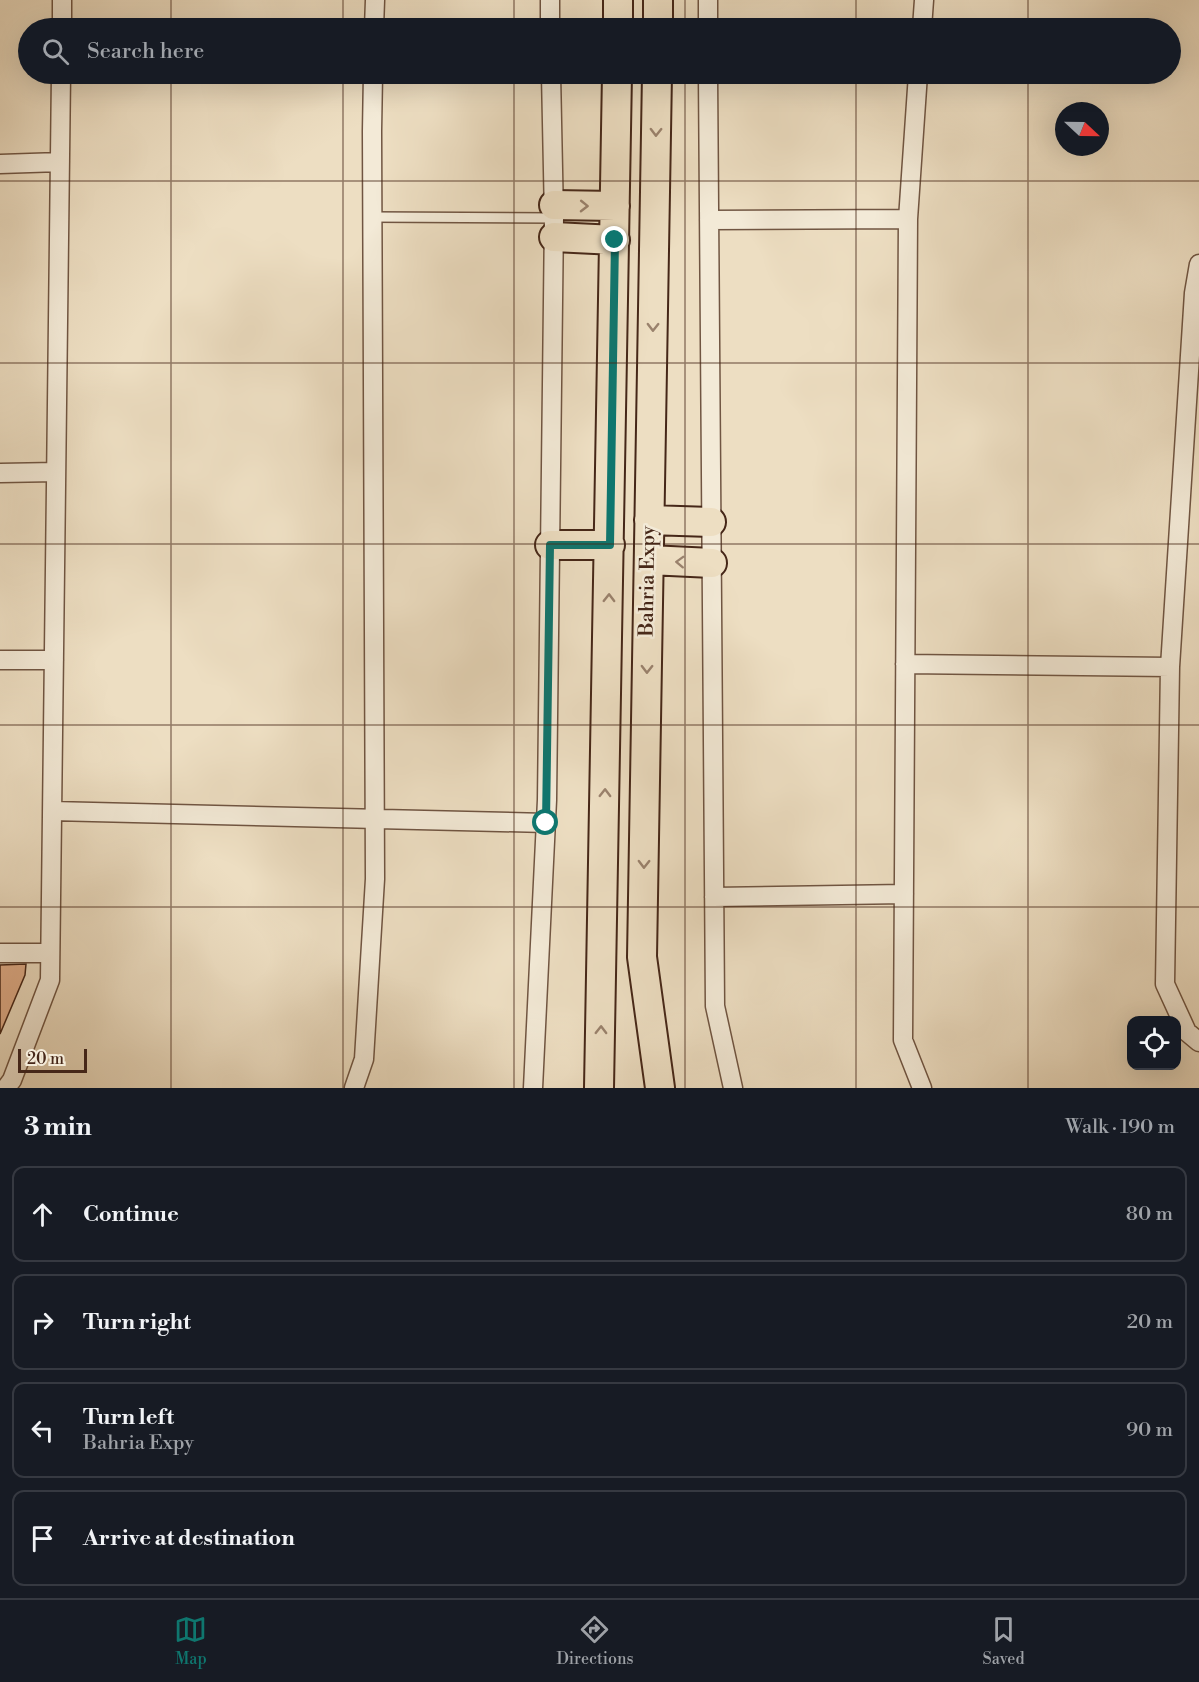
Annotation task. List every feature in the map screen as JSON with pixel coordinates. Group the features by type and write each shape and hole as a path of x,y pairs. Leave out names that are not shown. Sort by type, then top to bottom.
{"main road":[{"path":"618,0 618,18"},
{"path":"658,0 658,18"},
{"name":"Bahria Expy","path":"599,1088 617,84"},
{"name":"Bahria Expy","path":"657,84 642,957 660,1088"},
{"path":"554,220 615,206"},
{"path":"554,220 615,240"},
{"path":"650,520 711,522"},
{"path":"550,545 610,545"},
{"path":"649,560 712,563"}],"street":[{"path":"62,0 62,18"},
{"path":"374,18 375,0"},
{"path":"550,0 550,18"},
{"path":"708,0 708,18"},
{"path":"923,18 924,0"},
{"path":"6,1088 12,1080 50,980 61,84"},
{"path":"354,1088 364,1059 375,879 373,84"},
{"path":"532,1088 546,823 554,220 551,84"},
{"path":"708,84 715,1006 733,1088"},
{"path":"917,84 908,219 903,1040 922,1088"},
{"path":"0,164 60,162"},
{"path":"709,220 908,219"},
{"path":"1199,264 1194,293 1170,667 1165,984 1187,1032 1199,1042"},
{"path":"0,473 56,472"},
{"path":"0,660 54,660"},
{"path":"905,664 1170,667"},
{"path":"52,811 546,823"},
{"path":"714,897 904,894"},
{"path":"0,953 50,953"}],"lane":[{"path":"372,217 554,220"}],"building":[{"path":"26,964 25,975 0,1034 0,965"}],"route":[{"path":"546,823 550,545 610,545 615,240"}]}
